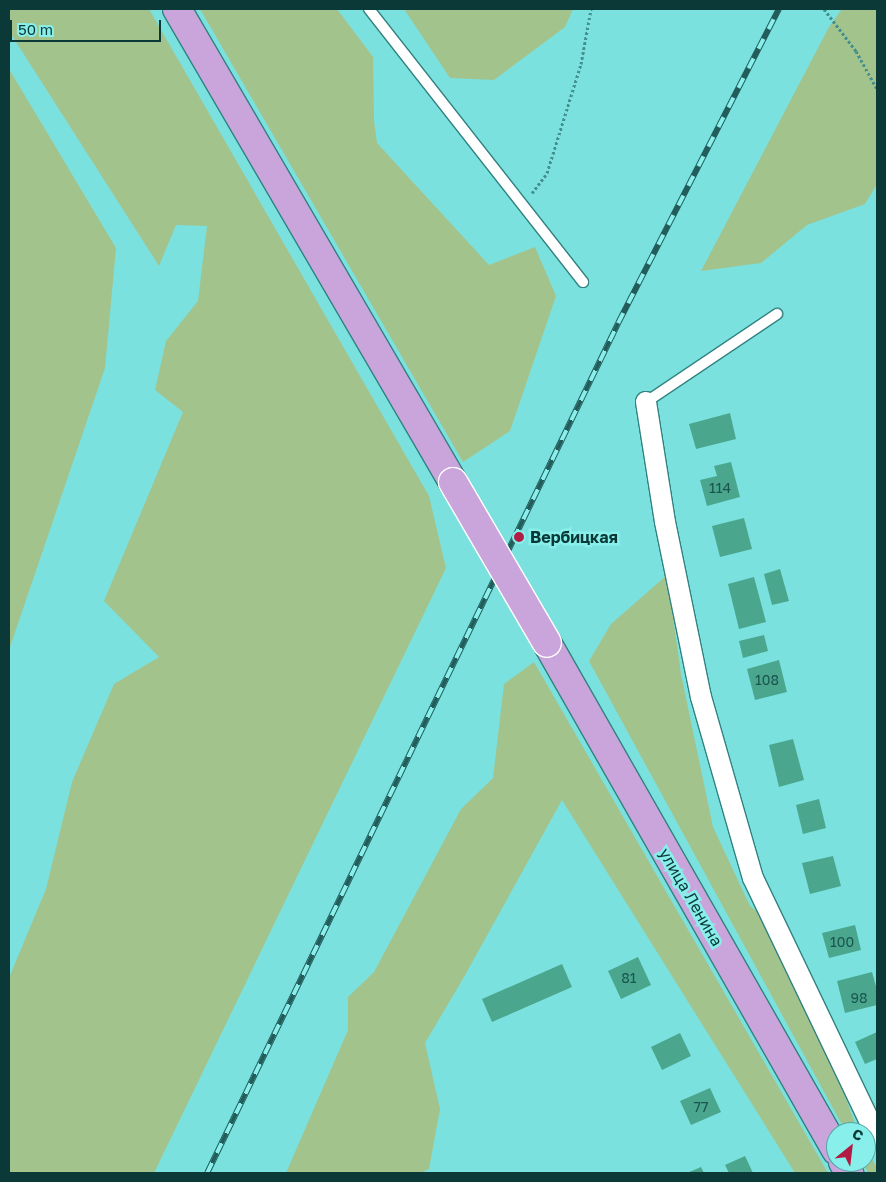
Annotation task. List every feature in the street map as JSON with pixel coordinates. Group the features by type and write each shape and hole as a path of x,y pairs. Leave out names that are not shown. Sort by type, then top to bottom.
{"main road":[{"name":"улица Ленина","path":"177,9 547,643 826,1132"}],"street":[{"path":"646,402 665,522 701,697 753,878 877,1137"}],"lane":[{"path":"369,9 583,282"},
{"path":"646,402 777,314"}],"path":[{"path":"523,205 547,173 582,64 591,9"},
{"path":"824,9 856,52 877,89"}],"green space":[{"path":"9,9 149,9 429,496 446,568 154,1173 9,1173 9,978 46,889 72,782 114,684 159,657 104,601 183,412 155,390 166,341 198,301 207,226 176,225 159,266 9,31"},
{"path":"200,9 337,9 373,57 374,121 377,143 489,265 535,247 556,296 510,431 463,462"},
{"path":"404,9 573,9 565,27 494,80 450,78"},
{"path":"842,9 877,9 877,184 865,204 807,225 761,263 701,271 829,27"},
{"path":"9,69 116,248 105,368 9,650"},
{"path":"667,575 681,674 713,827 750,906 787,935 854,1122 841,1122 589,661 611,624"},
{"path":"534,662 828,1173 795,1173 562,800 464,977 425,1043 440,1109 429,1169 421,1173 286,1173 348,1030 348,997 374,972 461,809 493,778 504,684"}],"building":[{"path":"730,413 736,439 696,449 689,424"},
{"path":"731,462 740,497 707,506 700,480 717,476 714,466"},
{"path":"744,518 752,549 720,557 712,526"},
{"path":"780,569 789,601 772,605 764,574"},
{"path":"754,577 766,622 739,629 728,584"},
{"path":"764,635 768,651 743,658 739,641"},
{"path":"779,660 787,692 755,700 747,669"},
{"path":"793,739 804,780 779,787 769,745"},
{"path":"819,799 826,828 803,834 796,805"},
{"path":"833,856 841,886 810,894 802,863"},
{"path":"855,925 861,950 829,958 822,933"},
{"path":"638,957 651,985 621,999 608,971"},
{"path":"562,964 572,987 492,1022 482,999"},
{"path":"872,972 877,990 877,1005 845,1013 837,981"},
{"path":"877,1032 877,1059 865,1064 855,1042"},
{"path":"680,1033 691,1056 662,1070 651,1047"},
{"path":"710,1088 721,1112 691,1125 680,1101"},
{"path":"745,1156 753,1173 729,1173 725,1165"},
{"path":"701,1167 704,1173 687,1173"}],"railway":[{"path":"207,1173 618,323 779,9"}],"place":[{"name":"Вербицкая","path":"519,537"}]}
